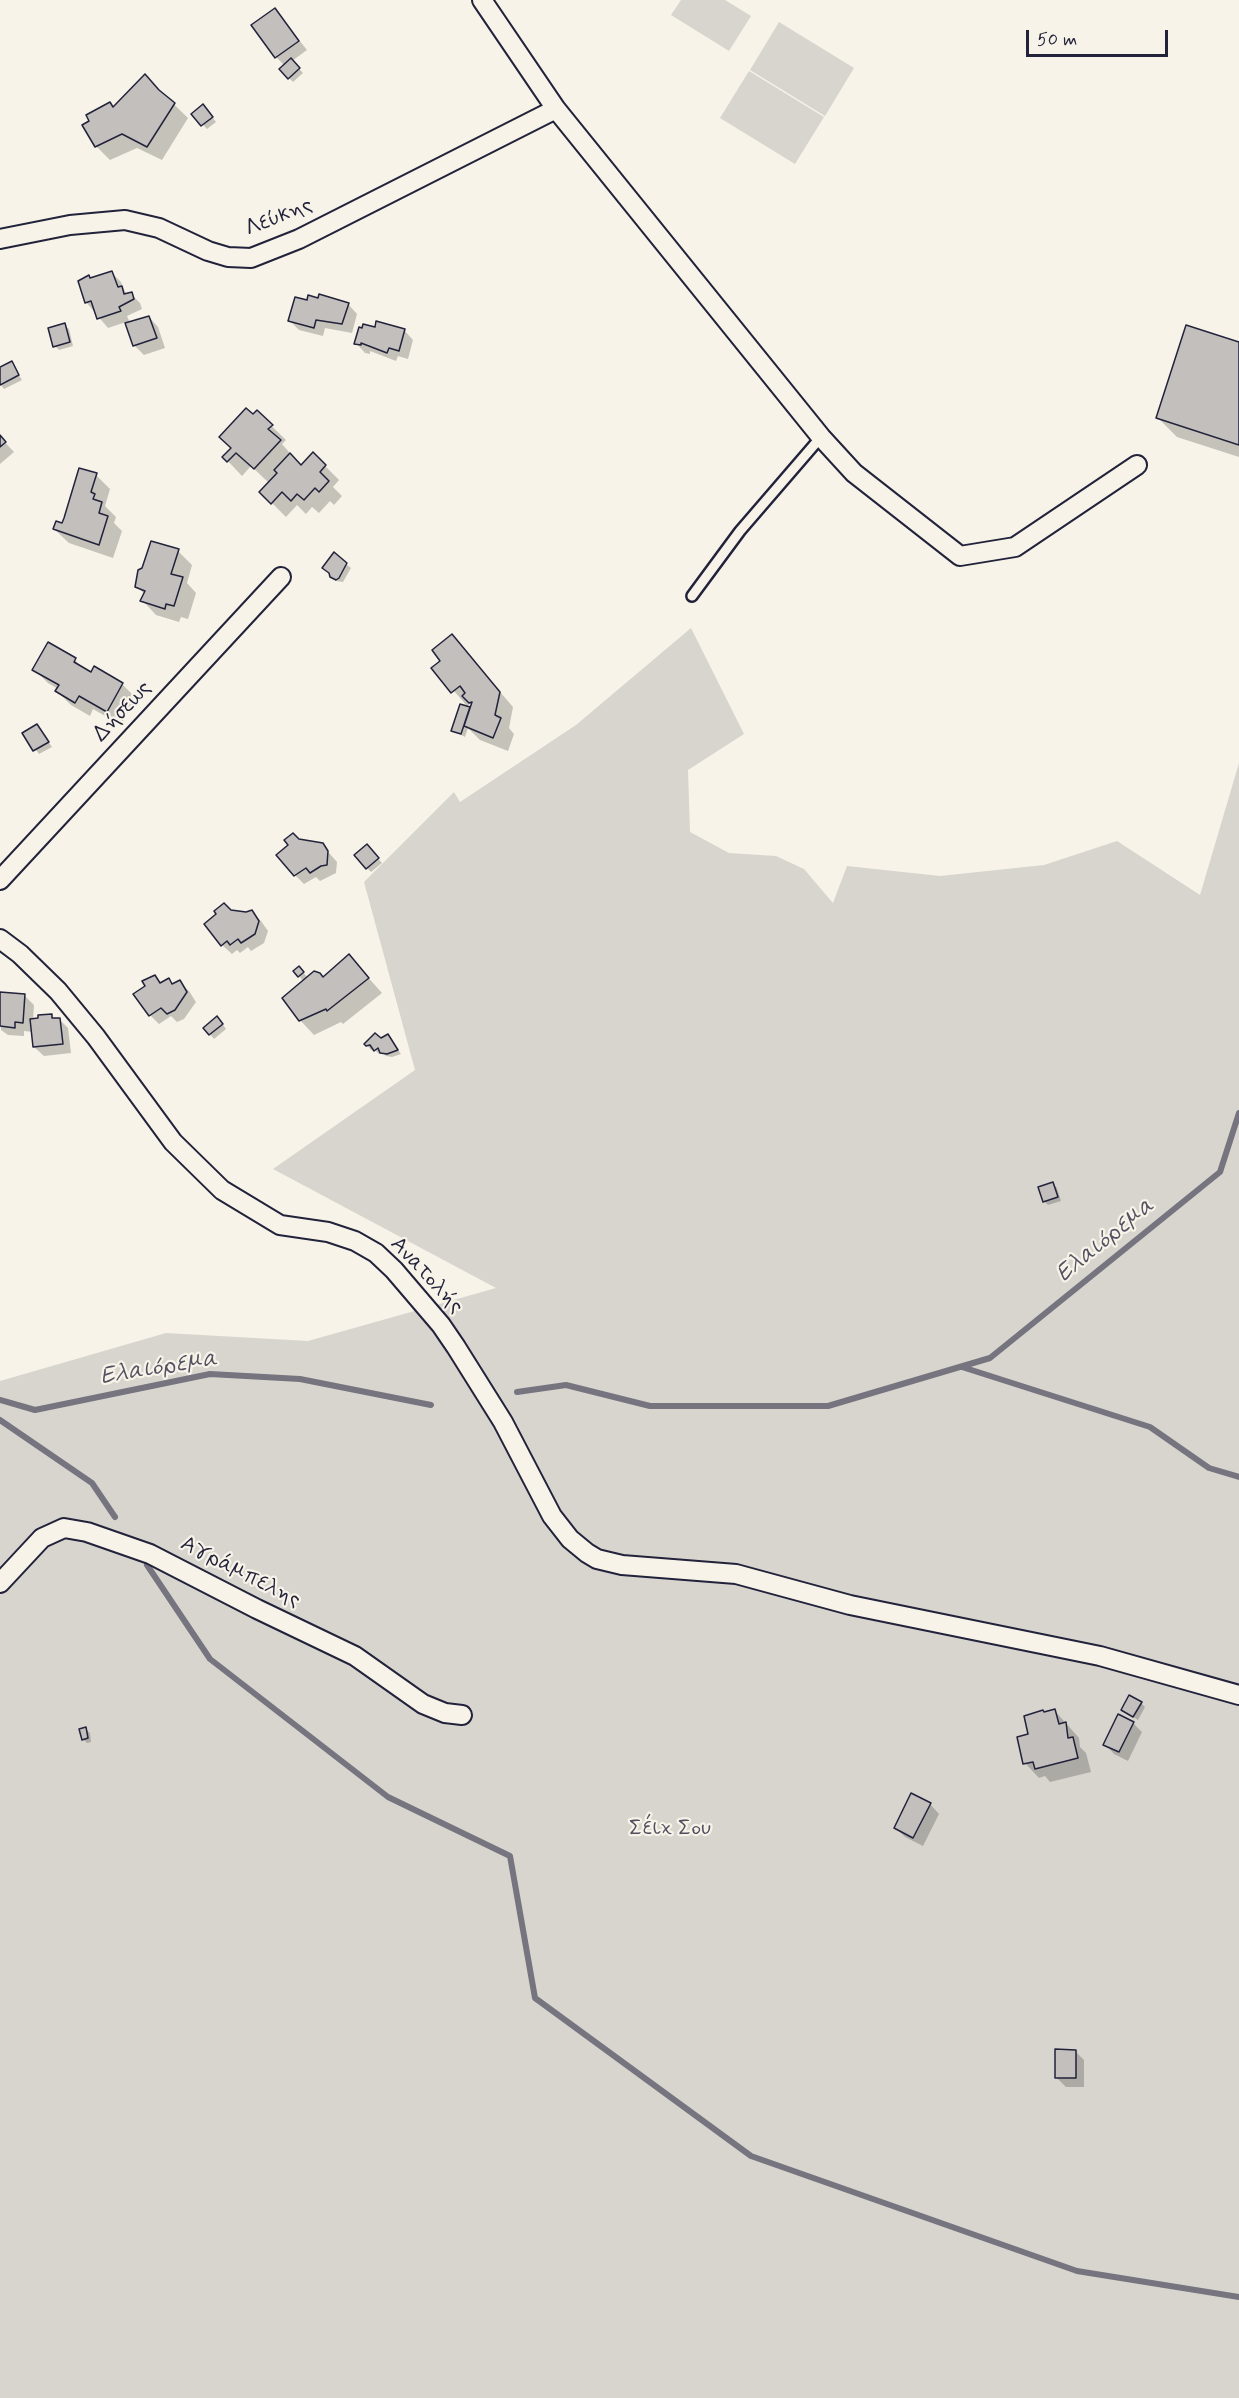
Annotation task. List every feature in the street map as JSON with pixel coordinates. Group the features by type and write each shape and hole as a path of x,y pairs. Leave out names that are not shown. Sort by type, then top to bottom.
{"street":[{"path":"482,0 556,109 821,436 854,474 960,556 1015,547 1137,465"},
{"name":"Λεύκης","path":"0,239 70,225 125,220 159,228 200,248 228,257 251,258 310,234 556,109"},
{"name":"Δήσεως","path":"0,880 281,577"},
{"name":"Ανατολής","path":"0,939 21,954 58,992 96,1037 173,1142 222,1190 280,1225 328,1232 354,1241 376,1253 394,1270 436,1319 456,1347 503,1422 552,1516 575,1545 592,1557 615,1564 736,1574 850,1605 1100,1656 1239,1695"},
{"name":"Αγράμπελης","path":"0,1583 42,1538 64,1528 78,1529 150,1554 355,1656 423,1704 438,1711 462,1715"}],"lane":[{"path":"692,596 740,531 821,436"}],"green space":[{"path":"681,0 725,0 751,16 729,51 671,15"},
{"path":"779,22 854,68 825,116 750,70"},
{"path":"749,71 824,117 795,164 720,118"},
{"name":"Σέιχ Σου","path":"691,628 744,734 688,770 690,832 729,853 776,856 804,869 833,903 847,866 940,876 1044,865 1117,841 1200,895 1239,763 1239,2398 0,2398 0,1381 166,1333 308,1341 496,1288 273,1169 415,1070 364,882 454,792 460,802 576,725"}],"building":[{"path":"275,8 299,41 275,58 251,25"},
{"path":"291,58 300,68 288,79 279,69"},
{"path":"145,74 175,103 147,147 122,134 95,147 82,125 89,121 86,115 110,102 113,107"},
{"path":"203,104 213,117 201,126 191,114"},
{"path":"112,271 118,287 122,286 124,294 132,292 134,299 119,307 121,311 97,319 91,301 85,303 78,281 89,275 90,278"},
{"path":"319,294 349,303 342,324 316,320 314,328 288,321 295,297 307,300 308,295 318,298"},
{"path":"149,316 157,338 133,346 125,323"},
{"path":"376,321 405,329 399,351 389,348 387,353 361,343 361,345 354,344 359,327 362,328 363,324 375,327"},
{"path":"65,323 70,342 53,347 48,328"},
{"path":"1186,325 1239,342 1239,445 1156,418"},
{"path":"12,361 19,375 0,385 0,367"},
{"path":"246,408 253,414 257,410 273,425 268,429 281,440 254,469 236,453 227,462 222,457 231,448 219,437"},
{"path":"0,435 6,442 0,447"},
{"path":"313,452 326,465 320,472 329,481 319,492 315,488 304,500 297,494 291,501 282,492 271,504 259,492 277,473 274,470 290,453 301,465"},
{"path":"79,468 97,473 91,492 95,494 93,499 102,502 99,513 108,516 99,545 53,529 56,521 62,523"},
{"path":"151,541 179,549 171,574 183,577 174,606 166,604 165,609 140,601 145,591 135,587 138,570 142,568"},
{"path":"334,552 347,563 336,580 322,568"},
{"path":"452,634 500,692 495,715 501,718 493,738 464,726 472,702 469,703 462,696 465,693 460,686 451,693 431,668 440,661 432,650"},
{"path":"48,642 76,658 74,662 91,672 94,666 123,683 107,712 79,696 75,703 55,691 59,685 32,670"},
{"path":"460,704 470,707 461,734 451,731"},
{"path":"37,724 49,742 33,751 22,733"},
{"path":"293,833 299,839 323,843 328,851 327,865 310,873 306,868 294,876 276,855 288,845 284,840"},
{"path":"367,844 379,858 366,869 354,855"},
{"path":"224,903 231,910 246,912 252,910 259,921 255,934 241,943 238,939 230,945 227,941 221,946 204,924"},
{"path":"349,954 369,978 327,1011 326,1009 299,1021 282,998 314,971 323,977"},
{"path":"299,966 304,972 298,977 293,971"},
{"path":"155,975 160,983 169,978 172,984 180,980 187,992 175,1010 167,1014 161,1008 149,1016 133,994 145,986 142,981"},
{"path":"0,992 25,994 23,1023 15,1022 15,1028 0,1026"},
{"path":"52,1014 52,1018 60,1018 63,1044 33,1047 30,1019 38,1018 38,1015"},
{"path":"217,1016 223,1024 209,1035 203,1028"},
{"path":"375,1033 381,1038 388,1034 398,1050 387,1054 380,1053 378,1048 374,1051 370,1045 366,1046 364,1044"},
{"path":"1053,1182 1058,1197 1043,1202 1038,1187"},
{"path":"1129,1695 1142,1702 1133,1717 1121,1710"},
{"path":"1055,1709 1059,1724 1066,1722 1068,1738 1073,1737 1078,1758 1035,1769 1033,1762 1023,1764 1017,1737 1028,1734 1024,1716"},
{"path":"1118,1714 1134,1722 1119,1752 1103,1745"},
{"path":"86,1727 88,1738 82,1740 79,1729"},
{"path":"911,1793 931,1803 913,1838 894,1828"},
{"path":"1055,2049 1076,2050 1076,2078 1055,2078"}],"waterway":[{"path":"517,1392 566,1385 650,1406 828,1406 990,1358 1220,1172 1239,1113"},
{"path":"962,1367 1150,1427 1209,1468 1239,1477"},
{"name":"Ελαιόρεμα","path":"0,1400 35,1410 210,1374 300,1379 431,1405"},
{"path":"0,1420 92,1483 115,1517"},
{"path":"147,1565 210,1659 388,1797 510,1856 535,1998 751,2156 1077,2271 1239,2297"}]}
